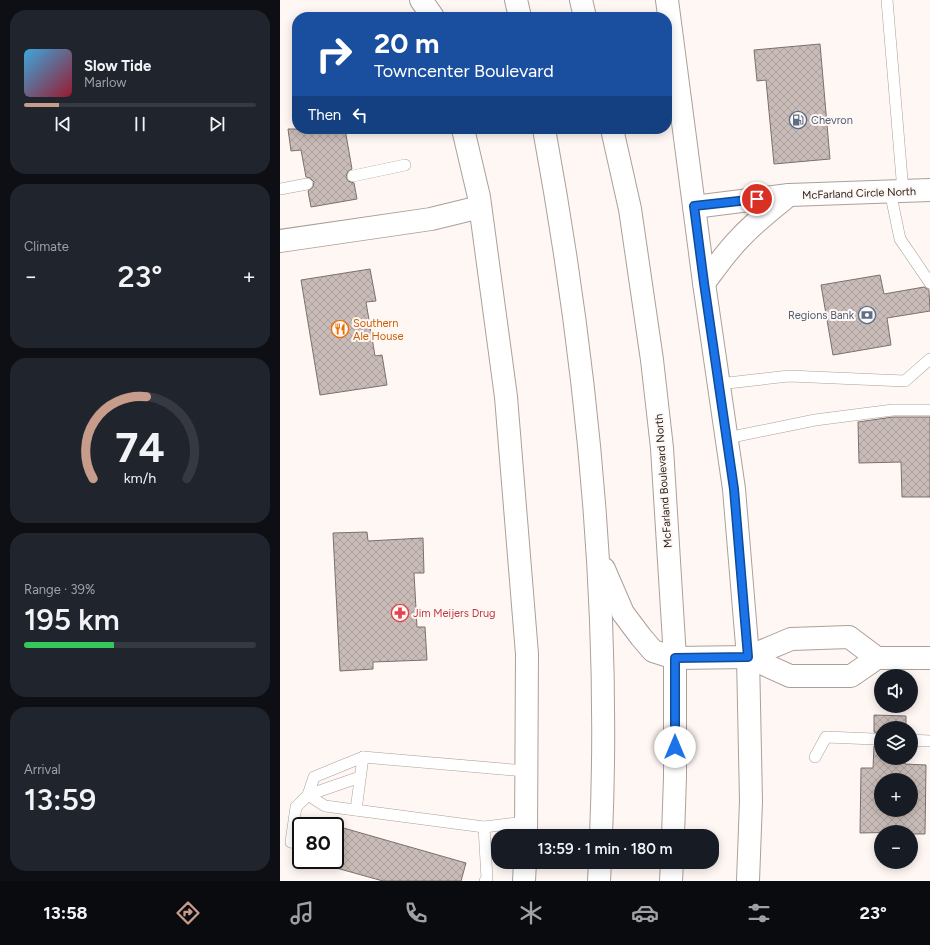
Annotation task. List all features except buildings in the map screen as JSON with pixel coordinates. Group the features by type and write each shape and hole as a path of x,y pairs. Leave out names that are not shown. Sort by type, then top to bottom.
{"main road":[{"path":"421,0 429,12"},
{"path":"516,0 519,12"},
{"path":"581,0 584,12"},
{"path":"667,0 669,12"},
{"path":"672,38 704,283 734,489 748,657 750,801 748,881"},
{"path":"464,134 480,207 506,397 527,654 526,829"},
{"path":"545,134 568,267 589,436 598,557 602,673 603,739 601,829"},
{"name":"McFarland Boulevard North","path":"613,134 630,209 652,360 662,448 675,658 675,777 673,829"},
{"name":"McFarland Circle North","path":"694,206 789,195 930,190"},
{"name":"McFarland Circle North","path":"704,283 742,236 789,195"},
{"path":"280,241 431,219 480,207"},
{"path":"598,557 624,613 640,637 653,651 675,658 748,657 791,639 849,637 877,658"},
{"path":"748,657 790,676 851,676 877,658 930,658"},
{"path":"524,881 525,869"},
{"path":"599,881 600,869"},
{"path":"671,881 672,869"}],"lane":[{"path":"887,0 900,239 930,283"},
{"path":"353,176 405,165"},
{"path":"280,189 307,184"},
{"path":"719,384 789,376 905,381 930,359"},
{"path":"727,438 815,420 893,410 930,410"},
{"path":"815,757 826,737 874,739"},
{"path":"918,740 930,740"},
{"path":"308,795 314,777 363,757 526,771"},
{"path":"356,810 363,757"},
{"path":"295,817 296,807 308,795 360,777"},
{"path":"308,795 325,806 484,827 526,829"},
{"path":"484,827 487,879 485,881"}],"place":[{"name":"Chevron","path":"798,120"},
{"name":"Regions Bank","path":"867,315"},
{"name":"Southern Ale House","path":"340,329"},
{"name":"Jim Meijers Drug","path":"400,613"}],"route":[{"path":"675,747 675,658 748,657 734,489 694,206 757,199"}]}
